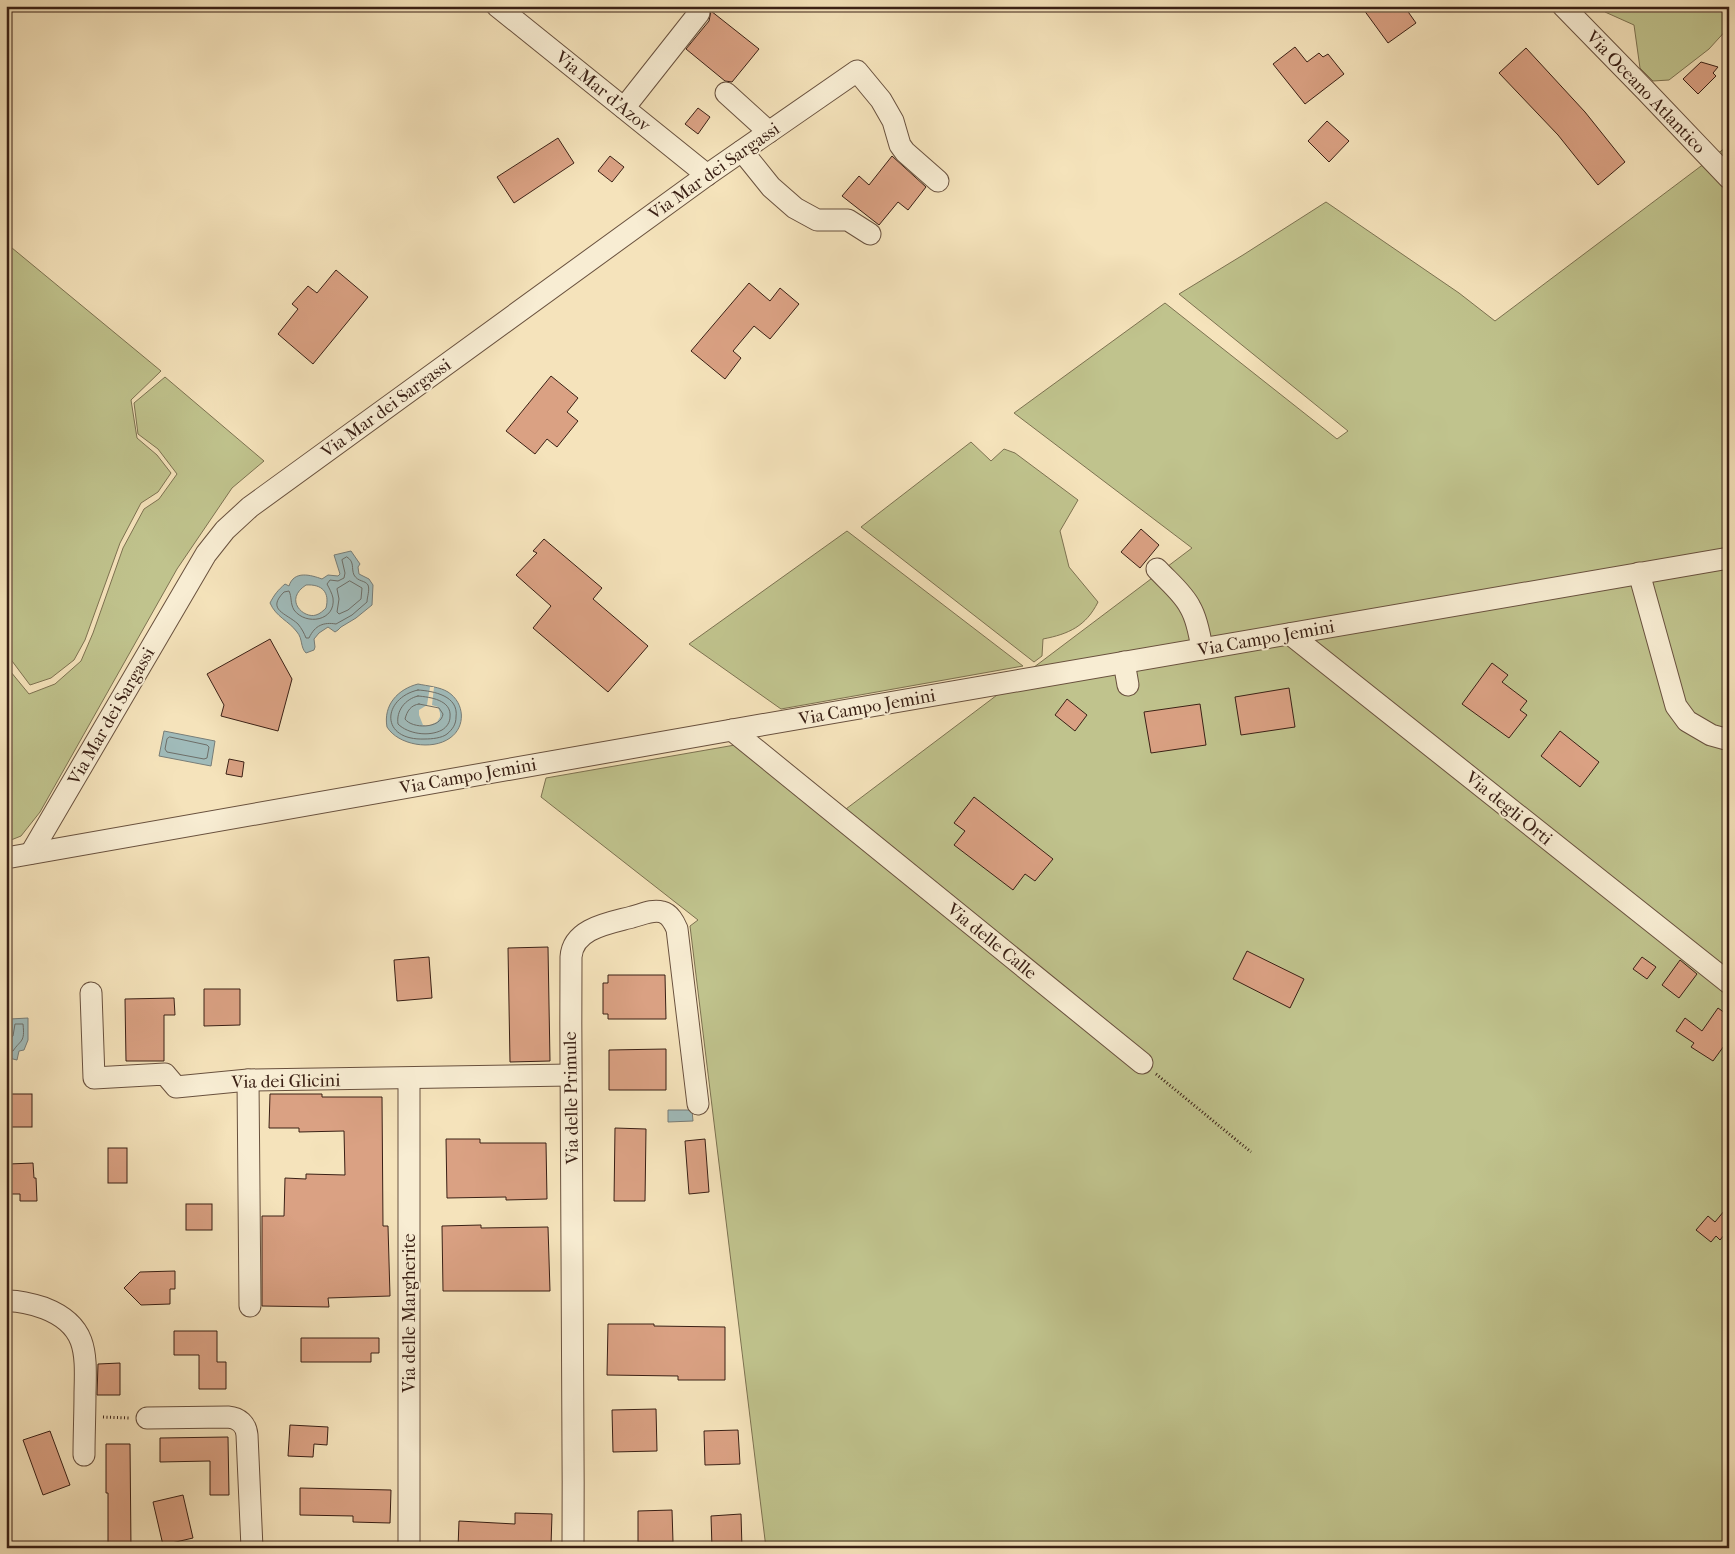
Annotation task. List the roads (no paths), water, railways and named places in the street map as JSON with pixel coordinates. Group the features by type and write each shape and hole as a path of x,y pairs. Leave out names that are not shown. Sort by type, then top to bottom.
{"street":[{"name":"Via Mar d'Azov","path":"498,6 708,175"},
{"name":"Via Oceano Atlantico","path":"1563,6 1729,178"},
{"path":"624,108 699,13"},
{"name":"Via Mar dei Sargassi","path":"31,853 206,554 225,530 250,507 708,175 857,71 881,100 893,121 900,145 905,152 938,181"},
{"path":"726,93 769,132"},
{"path":"742,151 771,187 795,208 817,220 848,220 870,234"},
{"name":"Via Campo Jemini","path":"6,858 732,730 1729,558"},
{"path":"1157,569 1176,588 1190,607 1201,638 1202,649"},
{"path":"1638,573 1676,706 1686,721 1711,735 1729,740"},
{"name":"Via degli Orti","path":"1290,634 1729,983"},
{"path":"1124,662 1128,685"},
{"name":"Via delle Calle","path":"732,730 1142,1063"},
{"name":"Via delle Primule","path":"573,1548 574,1389 570,1075 571,957 575,944 582,936 598,927 653,911 664,912 672,919 676,929 698,1104"},
{"name":"Via dei Glicini","path":"91,994 94,1078 165,1074 176,1087 248,1080 410,1079 570,1075"},
{"name":"Via delle Margherite","path":"409,1548 410,1079"},
{"path":"248,1080 250,1306"},
{"path":"6,1301 26,1303 48,1310 65,1321 77,1334 86,1357 84,1455"},
{"path":"147,1418 228,1417 235,1418 242,1423 247,1435 252,1548"}],"water":[{"path":"351,551 360,564 358,567 359,574 369,579 373,585 372,605 335,632 328,627 319,633 314,639 314,650 306,653 297,632 276,612 270,603 285,584 289,586 291,581 299,576 308,575 322,579 328,575 338,576 340,574 334,555","holes":["306,585 312,585 324,590 327,602 326,608 323,611 311,615 301,611 296,602 296,597 299,591"]},
{"path":"418,684 445,690 458,702 461,715 459,728 450,738 443,742 425,745 407,742 392,733 387,727 387,712 394,699 404,690"},
{"path":"164,731 215,741 211,766 159,756"},
{"path":"28,1018 28,1040 24,1050 19,1051 17,1060 9,1058 7,1043 10,1019"},
{"path":"668,1110 692,1110 693,1121 668,1122"}]}
